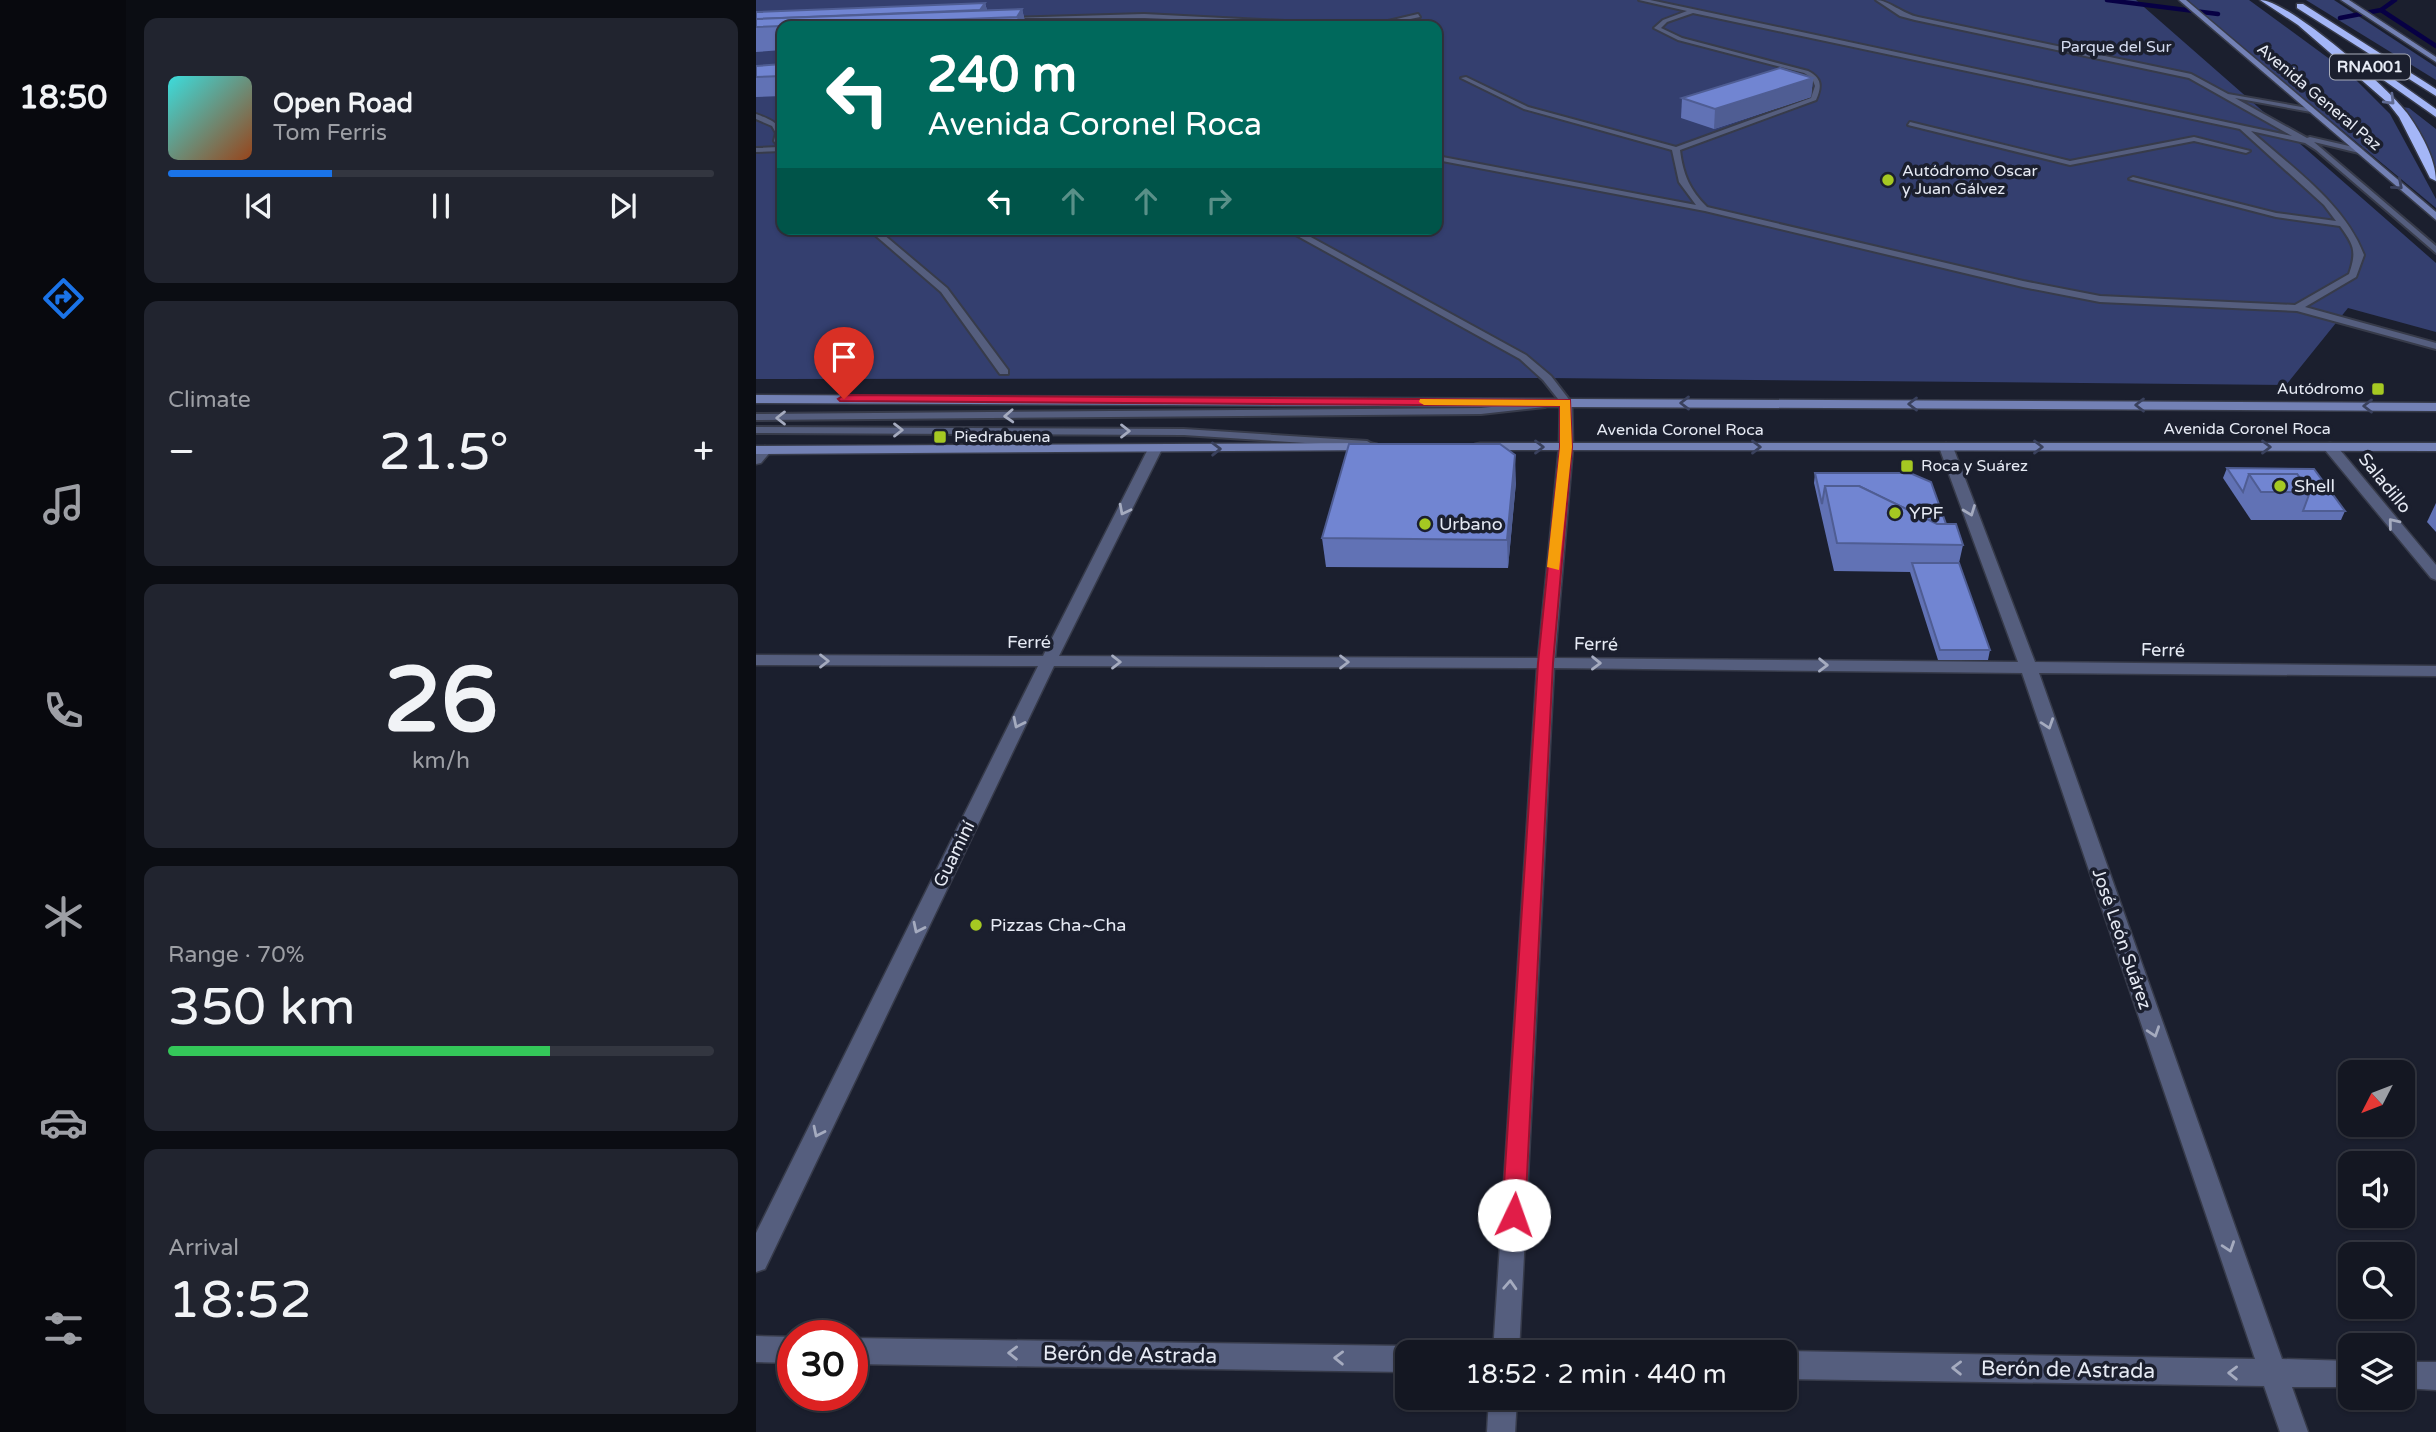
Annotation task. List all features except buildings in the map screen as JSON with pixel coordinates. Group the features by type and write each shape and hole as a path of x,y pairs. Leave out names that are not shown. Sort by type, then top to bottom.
{"highway":[{"name":"RNA001","path":"2264,0 2436,114"},
{"name":"RNA001","path":"2294,3 2436,93"},
{"path":"2301,23 2392,101 2404,116 2436,178"}],"main road":[{"path":"2344,0 2436,60"},
{"name":"Avenida General Paz","path":"2185,3 2436,217"},
{"name":"Avenida Coronel Roca","path":"756,399 2436,407"},
{"path":"759,453 1384,446"},
{"name":"Avenida Coronel Roca","path":"1462,447 2436,447"}],"street":[{"path":"1507,1340 1546,663 1566,447 1566,402"},
{"name":"José León Suárez","path":"1946,447 2029,668 2294,1432"},
{"name":"Saladillo","path":"2330,447 2436,575"},
{"name":"Guaminí","path":"756,1260 1155,449"},
{"name":"Ferré","path":"756,660 1546,663 2436,671"},
{"path":"756,1349 777,1350"},
{"name":"Berón de Astrada","path":"868,1351 1395,1359"},
{"name":"Berón de Astrada","path":"1797,1365 2338,1374"},
{"path":"2415,1375 2436,1376"},
{"path":"1501,1432 1502,1410"}],"lane":[{"path":"1642,0 2359,151"},
{"path":"1879,0 1892,10 1917,19 2192,76 2304,139 2436,250"},
{"path":"1464,78 1526,107 1676,149 1814,99 1818,86 1815,77 1806,72 1680,38 1657,28 1665,21 1692,11"},
{"path":"1001,18 1131,16 1238,21"},
{"path":"1394,21 1418,16"},
{"path":"2225,94 2311,110"},
{"path":"756,116 777,128"},
{"path":"1910,124 2070,163 2194,139 2246,151"},
{"path":"2242,127 2306,182 2343,224 2357,247 2358,266 2353,275 2297,308"},
{"path":"756,150 777,148"},
{"path":"1676,149 1680,180 1688,194 1705,209"},
{"path":"1442,159 1705,209 2023,284 2101,299 2297,308 2436,346"},
{"path":"2133,179 2276,215 2343,224"},
{"path":"879,235 944,290 1004,372"},
{"path":"1300,235 1522,356 1547,378 1566,402"},
{"path":"756,417 1481,411 1566,402"},
{"path":"756,430 1184,432 1384,446"}],"green space":[{"name":"Autódromo Oscar y Juan Gálvez","path":"756,0 2136,0 2436,263 2436,332 2348,308 2286,385 1547,378 756,379"},
{"path":"2185,0 2249,0 2350,74 2390,114 2436,199 2436,208"},
{"path":"2306,0 2334,0 2436,67 2436,80"},
{"path":"2402,107 2409,108 2436,129 2436,168 2414,123"}],"waterway":[{"path":"2107,0 2218,14"},
{"path":"2381,10 2395,0"},
{"path":"2340,18 2381,10"},
{"path":"2381,10 2436,46"}],"slow traffic":[{"path":"1424,402 1566,402 1566,447 1554,567"}],"place":[{"name":"Autódromo Oscar y Juan Gálvez","path":"1888,180"},
{"name":"Autódromo","path":"2378,389"},
{"name":"Piedrabuena","path":"940,437"},
{"name":"Roca y Suárez","path":"1907,466"},
{"name":"Shell","path":"2280,486"},
{"name":"YPF","path":"1895,513"},
{"name":"Urbano","path":"1425,524"},
{"name":"Pizzas Cha~Cha","path":"976,925"}],"route":[{"path":"844,399 1566,402 1566,447 1546,663 1514,1215"}],"park label":[{"name":"Parque del Sur","path":"2116,47"}]}
